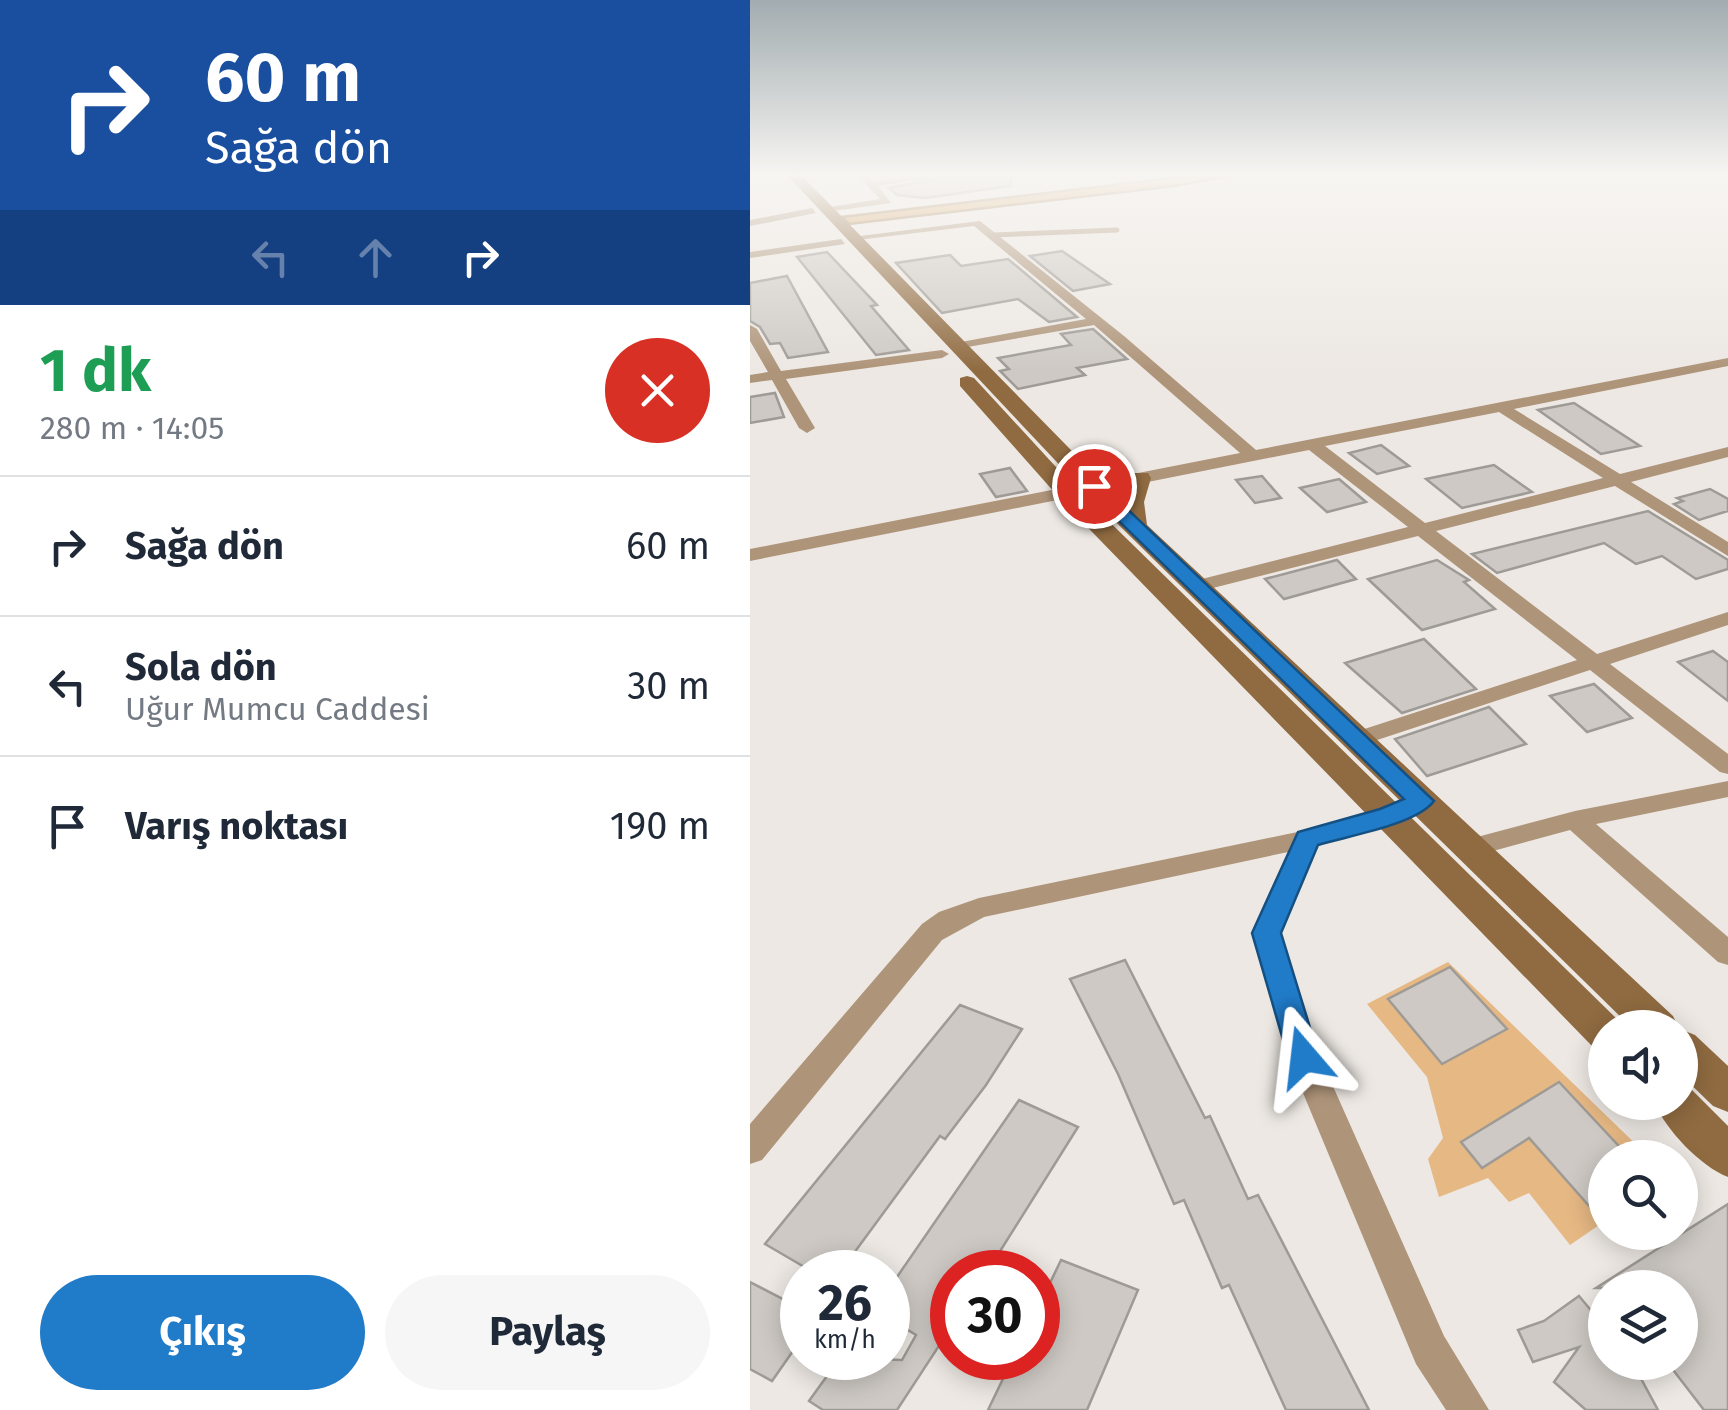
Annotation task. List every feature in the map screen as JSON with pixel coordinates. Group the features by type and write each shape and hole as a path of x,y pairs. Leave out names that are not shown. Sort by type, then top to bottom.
{"street":[{"path":"750,255 794,239"},
{"path":"848,239 1389,816 1588,1016"},
{"path":"997,239 1255,458"},
{"path":"750,379 951,350 1097,320"},
{"path":"750,329 807,428"},
{"path":"750,555 1728,362"},
{"path":"1503,408 1728,550"},
{"path":"1314,446 1728,766"},
{"path":"1197,586 1728,452"},
{"path":"1135,526 1132,502 1140,478"},
{"path":"1080,489 1135,526 1640,1010"},
{"path":"1357,739 1728,618"},
{"path":"1435,862 1575,820 1728,790"},
{"path":"750,1150 932,932 949,920 978,908 1307,838 1389,816 1422,801"},
{"path":"1575,820 1728,954"},
{"path":"1307,838 1266,933 1304,1057 1430,1350 1469,1410"},
{"path":"1698,1065 1728,1093"},
{"path":"1693,1120 1728,1156"}],"shaded area":[{"path":"1448,962 1588,1098 1588,1120 1611,1120 1631,1140 1588,1140 1588,1233 1570,1245 1529,1193 1509,1202 1488,1178 1439,1197 1428,1159 1443,1138 1427,1077 1367,1004"}],"building":[{"path":"1062,251 1110,284 1073,291 1030,256"},
{"path":"827,252 877,305 871,306 909,350 876,355 797,257"},
{"path":"950,255 961,266 1008,259 1077,317 1049,322 1018,299 942,313 896,263"},
{"path":"787,276 828,352 788,358 780,343 770,344 760,327 750,321 750,283"},
{"path":"1093,329 1127,359 1077,368 1085,375 1018,389 1000,371 1009,369 998,358 1071,345 1061,334"},
{"path":"775,393 784,417 750,423 750,397"},
{"path":"1574,403 1640,446 1601,454 1538,410"},
{"path":"1381,445 1409,466 1377,474 1349,453"},
{"path":"1494,465 1532,492 1462,508 1426,479"},
{"path":"1010,468 1027,491 996,497 980,474"},
{"path":"1262,476 1281,498 1255,503 1236,480"},
{"path":"1339,479 1366,502 1327,512 1300,488"},
{"path":"1710,489 1728,499 1728,511 1699,520 1674,504 1683,501 1677,498"},
{"path":"1648,511 1728,560 1728,569 1696,579 1662,556 1636,564 1604,543 1497,573 1472,554"},
{"path":"1337,560 1356,579 1284,599 1265,579"},
{"path":"1437,560 1469,580 1464,582 1495,609 1422,630 1368,579"},
{"path":"1424,639 1476,689 1402,713 1345,663"},
{"path":"1713,651 1728,662 1728,701 1678,662"},
{"path":"1594,684 1632,718 1587,732 1550,696"},
{"path":"1489,707 1526,744 1427,776 1395,739"},
{"path":"1125,960 1205,1118 1210,1116 1248,1199 1258,1195 1369,1410 1286,1410 1229,1285 1222,1288 1184,1200 1174,1204 1118,1074 1070,979"},
{"path":"1450,967 1507,1029 1442,1064 1388,999"},
{"path":"960,1005 1022,1029 986,1085 945,1139 940,1136 856,1250 780,1253 765,1244"},
{"path":"1559,1082 1588,1113 1588,1120 1594,1120 1613,1140 1588,1140 1588,1205 1529,1138 1482,1168 1461,1142"},
{"path":"1019,1100 1078,1127 1001,1250 930,1250 930,1360 897,1410 823,1410 809,1401 824,1380 910,1380 910,1346 916,1335 910,1331 910,1258"},
{"path":"1728,1204 1728,1410 1704,1410 1681,1380 1698,1380 1698,1270 1624,1270 1656,1250 1698,1250 1698,1223"},
{"path":"1060,1262 1138,1290 1087,1410 988,1410 1002,1380 1060,1380"},
{"path":"750,1282 780,1298 780,1370 772,1381 750,1369"},
{"path":"1579,1296 1588,1307 1588,1380 1642,1380 1658,1410 1586,1410 1554,1382 1579,1347 1533,1362 1518,1330 1544,1321"}],"route":[{"path":"1094,486 1422,801 1389,816 1307,838 1266,933 1304,1057"}]}
